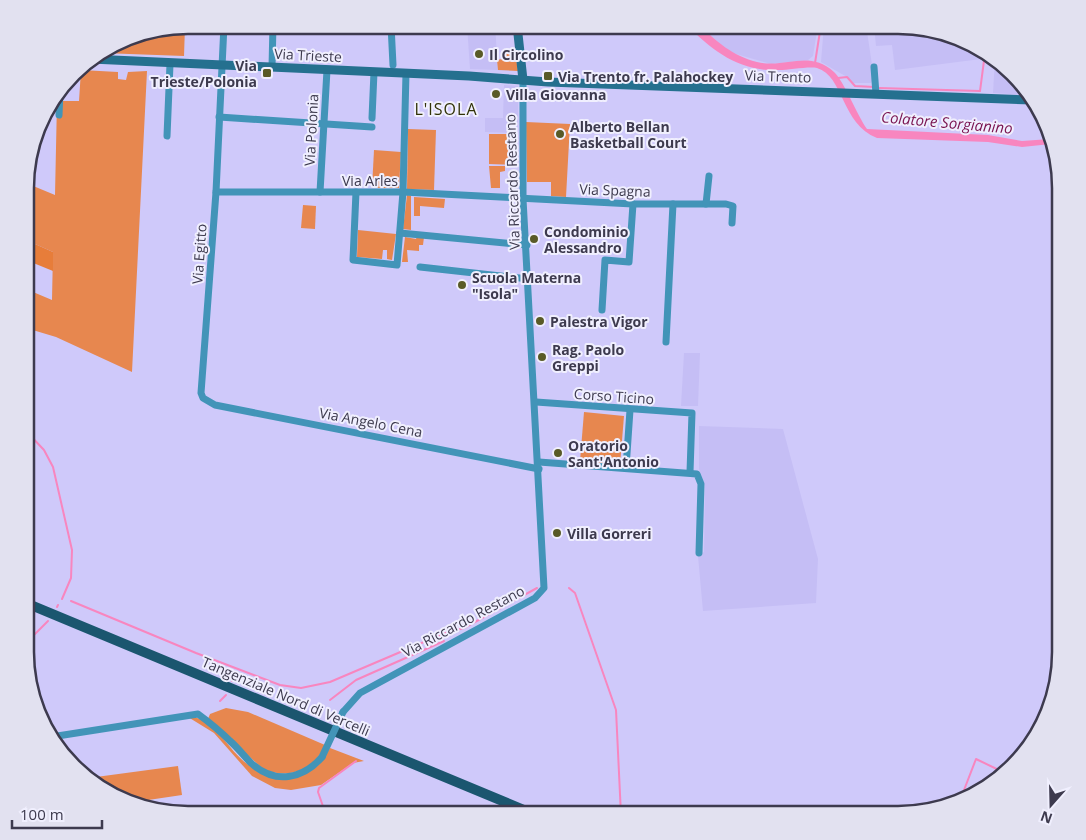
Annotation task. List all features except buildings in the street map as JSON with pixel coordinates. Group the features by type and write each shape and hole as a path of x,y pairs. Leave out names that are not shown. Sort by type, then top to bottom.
{"main road":[{"name":"Tangenziale Nord di Vercelli","path":"34,606 514,806"}],"street":[{"name":"Via Egitto","path":"202,393 216,192 224,34"},
{"path":"272,34 272,67"},
{"path":"391,34 393,65"},
{"name":"Via Riccardo Restano","path":"58,735 198,714 232,742 252,765 268,774 284,777 299,775 311,769 322,758 343,712 360,693 542,593 544,588 539,465 524,199 523,80 518,34"},
{"name":"Via Trieste","path":"101,61 406,73 523,80"},
{"path":"167,136 170,64"},
{"path":"874,67 876,89"},
{"name":"Via Polonia","path":"320,192 327,70"},
{"path":"372,118 374,72"},
{"path":"356,192 353,260 397,265 403,192 406,73"},
{"name":"Via Trento","path":"523,80 852,93 876,89 1024,99"},
{"path":"59,103 59,115"},
{"path":"219,117 372,126"},
{"path":"706,204 709,176"},
{"name":"Via Arles","path":"216,192 403,192 524,199"},
{"name":"Via Spagna","path":"524,199 733,206 732,223"},
{"path":"602,310 605,260 630,262 633,204"},
{"path":"666,342 673,204"},
{"path":"400,233 527,245"},
{"path":"420,267 529,279"},
{"name":"Via Angelo Cena","path":"202,393 203,398 216,405 539,465 690,472"},
{"name":"Corso Ticino","path":"536,402 692,413 690,472"},
{"path":"626,468 630,410"},
{"path":"690,472 697,474 701,484 699,554"}],"shaded area":[{"path":"185,34 184,56 112,53 139,42 158,37"},
{"path":"468,34 496,34 498,70 470,69"},
{"path":"709,34 817,34 813,56 808,60 771,64 729,52"},
{"path":"709,34 732,52 757,62 806,61 824,65 838,76 867,129 988,135 1022,141 1044,139 1045,145 1022,147 988,142 877,138 865,131 856,122 833,80 826,73 817,68 765,70 752,68 718,52 697,35"},
{"path":"823,34 867,34 874,78 871,83 852,83 847,77 821,62"},
{"path":"875,34 908,34 938,39 975,54 981,59 895,70 892,45 876,46"},
{"path":"511,49 512,58 516,58 518,71 498,70 497,60 502,59 502,50"},
{"path":"994,68 1020,95 993,93"},
{"path":"88,70 118,72 118,79 126,80 128,72 147,71 132,372 56,337 34,330 34,292 52,300 53,252 34,244 34,186 55,195 57,107 61,101 79,101 81,77"},
{"path":"504,85 518,86 518,133 485,132 485,118 503,118"},
{"path":"526,122 570,124 566,197 551,196 551,182 527,182"},
{"path":"408,129 436,130 434,190 407,189"},
{"path":"489,134 514,134 514,165 489,164"},
{"path":"374,150 401,152 399,188 372,188"},
{"path":"489,166 505,166 505,171 500,172 500,188 491,188"},
{"path":"407,195 411,196 411,230 403,229"},
{"path":"414,197 445,199 444,208 420,206 420,216 414,216"},
{"path":"303,205 316,206 315,229 301,228"},
{"path":"358,230 396,234 392,260 387,259 387,250 383,250 382,259 357,257"},
{"path":"417,236 424,237 423,245 419,245 419,251 407,250 408,262 402,262 405,237 416,239"},
{"path":"34,244 53,252 53,271 34,263"},
{"path":"684,353 700,353 698,406 681,406"},
{"path":"584,412 624,416 620,465 580,461"},
{"path":"699,426 783,429 818,559 816,603 703,611 698,556 704,552 705,485 699,469"},
{"path":"226,708 248,712 325,745 314,761 299,770 291,773 282,773 263,769 208,719 210,714"},
{"path":"191,716 210,725 237,755 252,767 264,773 286,778 297,777 315,767 330,748 364,761 353,763 321,785 291,790 275,788 252,776 214,733 188,717"},
{"path":"178,766 182,795 147,800 120,790 98,777"}],"waterway":[{"path":"815,63 820,34"},
{"path":"879,88 980,91 984,60"},
{"path":"838,78 847,77 855,86 874,87"},
{"path":"34,439 44,450 53,467 72,550 71,578 62,599"},
{"path":"71,601 196,653 280,685 301,688 330,682 445,633 464,628 537,588"},
{"path":"569,588 575,593 616,710 621,806"},
{"path":"34,635 48,621"},
{"path":"330,700 356,680 444,641"},
{"path":"220,701 226,695"},
{"path":"964,791 976,759 998,770"},
{"path":"323,806 318,792 319,788 356,761"}],"place":[{"name":"Il Circolino","path":"479,54"},
{"name":"Via Trieste/Polonia","path":"267,73"},
{"name":"Via Trento fr. Palahockey","path":"548,76"},
{"name":"Villa Giovanna","path":"496,94"},
{"name":"Alberto Bellan Basketball Court","path":"560,134"},
{"name":"Condominio Alessandro","path":"534,239"},
{"name":"Scuola Materna \"Isola\"","path":"462,285"},
{"name":"Palestra Vigor","path":"540,321"},
{"name":"Rag. Paolo Greppi","path":"542,357"},
{"name":"Oratorio Sant'Antonio","path":"558,453"},
{"name":"Villa Gorreri","path":"557,533"}],"district":[{"name":"L'ISOLA","path":"446,109"}],"water label":[{"name":"Colatore Sorgianino","path":"947,122"}]}
